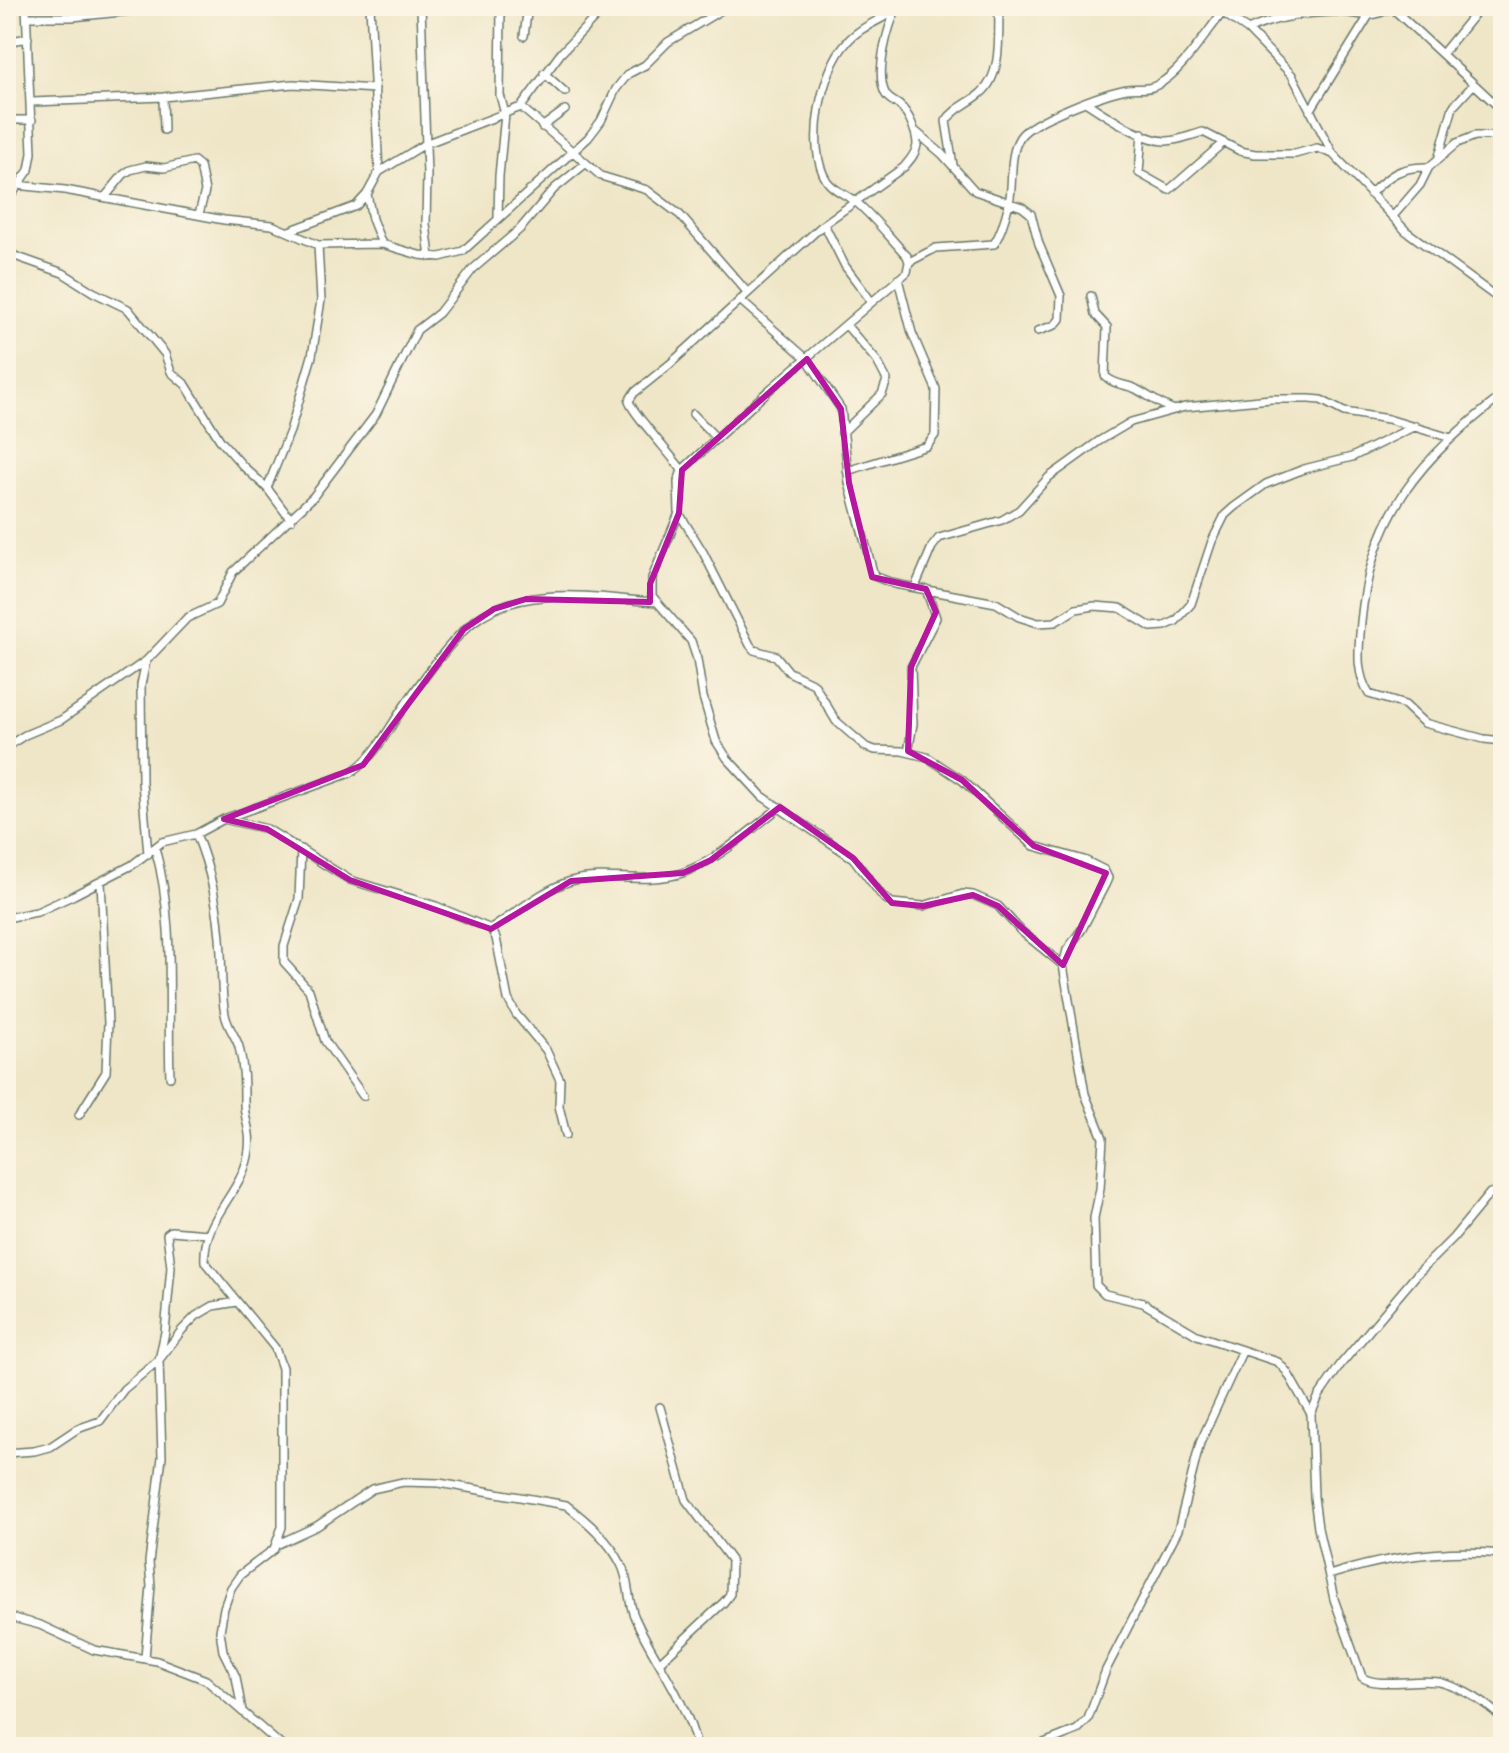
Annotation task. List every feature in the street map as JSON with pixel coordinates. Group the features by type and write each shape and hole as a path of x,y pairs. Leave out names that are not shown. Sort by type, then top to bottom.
{"street":[{"path":"6,203 31,163 32,102 26,6"},
{"path":"27,17 180,6"},
{"path":"370,6 379,172"},
{"path":"421,6 428,192 426,224 430,257"},
{"path":"498,217 505,114 500,95 501,6"},
{"path":"524,36 528,6"},
{"path":"289,231 356,206 379,172 425,144 521,107 544,73 606,6"},
{"path":"6,184 105,197 236,222 272,225 318,245 382,244 430,257 449,256 463,251 571,153 601,121 616,89 628,74 645,65 668,42 728,6"},
{"path":"954,167 946,121 984,91 992,78 999,6"},
{"path":"1213,6 1248,30 1292,75 1333,154 1370,194 1418,242 1503,302"},
{"path":"1310,111 1368,17 1391,6 1503,111"},
{"path":"1442,54 1481,6"},
{"path":"682,470 631,410 629,401 634,393 824,224 904,167 911,158 917,145 907,113 889,99 883,84 887,32 897,9"},
{"path":"897,9 846,43 830,75 820,105 817,128 823,172 835,190 855,201 909,262"},
{"path":"909,262 936,248 994,244 1010,202 1019,139 1040,121 1125,89 1151,88 1167,79 1223,12"},
{"path":"1248,30 1276,18 1292,16 1335,12 1368,17"},
{"path":"6,42 28,38"},
{"path":"544,73 565,92"},
{"path":"32,102 163,97 293,84 375,89"},
{"path":"1438,158 1453,107 1474,84"},
{"path":"163,97 164,130"},
{"path":"1087,103 1116,122 1167,141 1203,132 1240,151 1255,154 1295,154 1317,148 1333,154"},
{"path":"521,107 601,176 647,190 680,215 748,293"},
{"path":"542,127 565,110"},
{"path":"6,120 32,120"},
{"path":"912,128 975,191 1010,202 1031,214 1046,263 1059,288 1060,319 1055,325 1038,331"},
{"path":"1142,133 1139,173 1169,190 1223,143"},
{"path":"1394,215 1420,185 1429,167 1465,138 1503,136"},
{"path":"105,197 130,170 194,161 200,166 204,184 199,214"},
{"path":"6,747 61,720 146,661 187,618 217,604 233,572 291,520 327,480 376,414 411,341 422,325 439,313 473,269 520,229 554,189 585,164"},
{"path":"1370,194 1392,173 1414,166 1429,167"},
{"path":"367,194 382,244"},
{"path":"824,224 845,266 871,301"},
{"path":"267,488 290,431 312,356 321,300 318,245"},
{"path":"6,247 15,256 63,273 128,309 165,354 171,372 186,385 220,440 267,488 291,520"},
{"path":"909,262 907,272 682,470 678,482 679,513 650,584 652,596 691,641 716,741 762,796 853,858 883,897 892,903 923,906 963,894 973,895 998,906 1021,931 1063,965"},
{"path":"847,471 927,446 935,437 937,406 934,383 912,333 898,279"},
{"path":"1091,296 1095,314 1107,327 1105,376 1113,383 1137,390 1172,409"},
{"path":"740,300 807,359 841,409 851,496 871,572 878,579 996,603 1019,617 1038,623 1055,622 1087,606 1109,606 1128,612 1145,625 1165,626 1176,621 1191,604 1212,541 1225,515 1234,507 1266,484 1304,469 1352,457 1415,426"},
{"path":"842,433 882,394 887,380 877,361 846,325"},
{"path":"1503,395 1451,438 1413,479 1376,543 1363,600 1360,677 1369,694 1405,705 1424,723 1503,741"},
{"path":"915,587 939,538 1002,520 1019,510 1049,477 1099,441 1131,422 1172,409 1271,399 1321,400 1344,412 1415,426 1451,438"},
{"path":"693,414 717,439"},
{"path":"679,513 732,606 750,645 754,650 776,656 785,668 819,688 832,715 866,747 927,757 962,780 1034,846 1084,860 1104,870 1108,878 1105,885 1067,950 1063,965 1085,1094 1103,1138 1100,1189 1094,1218 1096,1285 1105,1294 1143,1303 1197,1335 1278,1362 1311,1414"},
{"path":"908,752 914,715 911,667 936,618 926,589"},
{"path":"6,918 37,912 101,882 162,842 196,834 224,819 350,773 363,765 422,680 464,629 494,609 526,599 555,597 658,602"},
{"path":"146,661 141,674 142,782 152,851 164,883 168,921 170,1077"},
{"path":"491,929 571,881 588,878 661,879 683,873 711,860 780,807"},
{"path":"224,819 267,829 350,880 436,906 491,929 496,938 508,999 516,1014 546,1050 560,1080 559,1106 566,1135"},
{"path":"196,834 210,867 220,931 225,1016 238,1044 244,1071 244,1104 250,1130 242,1173 217,1213 204,1251 206,1267 281,1359 284,1496 282,1527 276,1545"},
{"path":"301,849 299,899 284,946 284,962 309,990 325,1041 363,1096"},
{"path":"79,1115 106,1072 108,1023 101,882"},
{"path":"1503,1190 1490,1193 1453,1238 1418,1273 1341,1364 1319,1396 1311,1414 1314,1497 1329,1575 1342,1626 1362,1677 1367,1681 1443,1683 1468,1693 1503,1719"},
{"path":"145,1658 151,1586 149,1562 162,1457 159,1360 171,1277 168,1232 208,1234"},
{"path":"6,1453 50,1447 77,1429 100,1421 124,1389 159,1360 196,1316 213,1306 237,1302"},
{"path":"1034,1747 1077,1730 1088,1719 1106,1670 1178,1530 1200,1443 1242,1352"},
{"path":"659,1663 724,1602 730,1594 732,1582 731,1560 686,1500 660,1407"},
{"path":"242,1711 238,1683 223,1651 220,1631 231,1588 240,1575 259,1563 276,1545 317,1526 372,1489 387,1484 439,1483 554,1501 566,1505 583,1518 622,1564 632,1613 686,1709 697,1747"},
{"path":"1329,1575 1418,1554 1503,1554"},
{"path":"6,1616 40,1625 94,1650 145,1658 206,1680 283,1747"}],"highlighted area":[{"path":"807,359 841,409 849,483 872,577 926,589 936,612 911,667 908,751 962,780 1034,846 1106,873 1063,965 998,906 973,895 923,906 892,903 853,858 780,807 711,860 683,873 571,881 491,929 350,880 267,829 224,819 363,765 464,629 494,609 526,599 650,602 650,584 679,513 682,470"}]}
